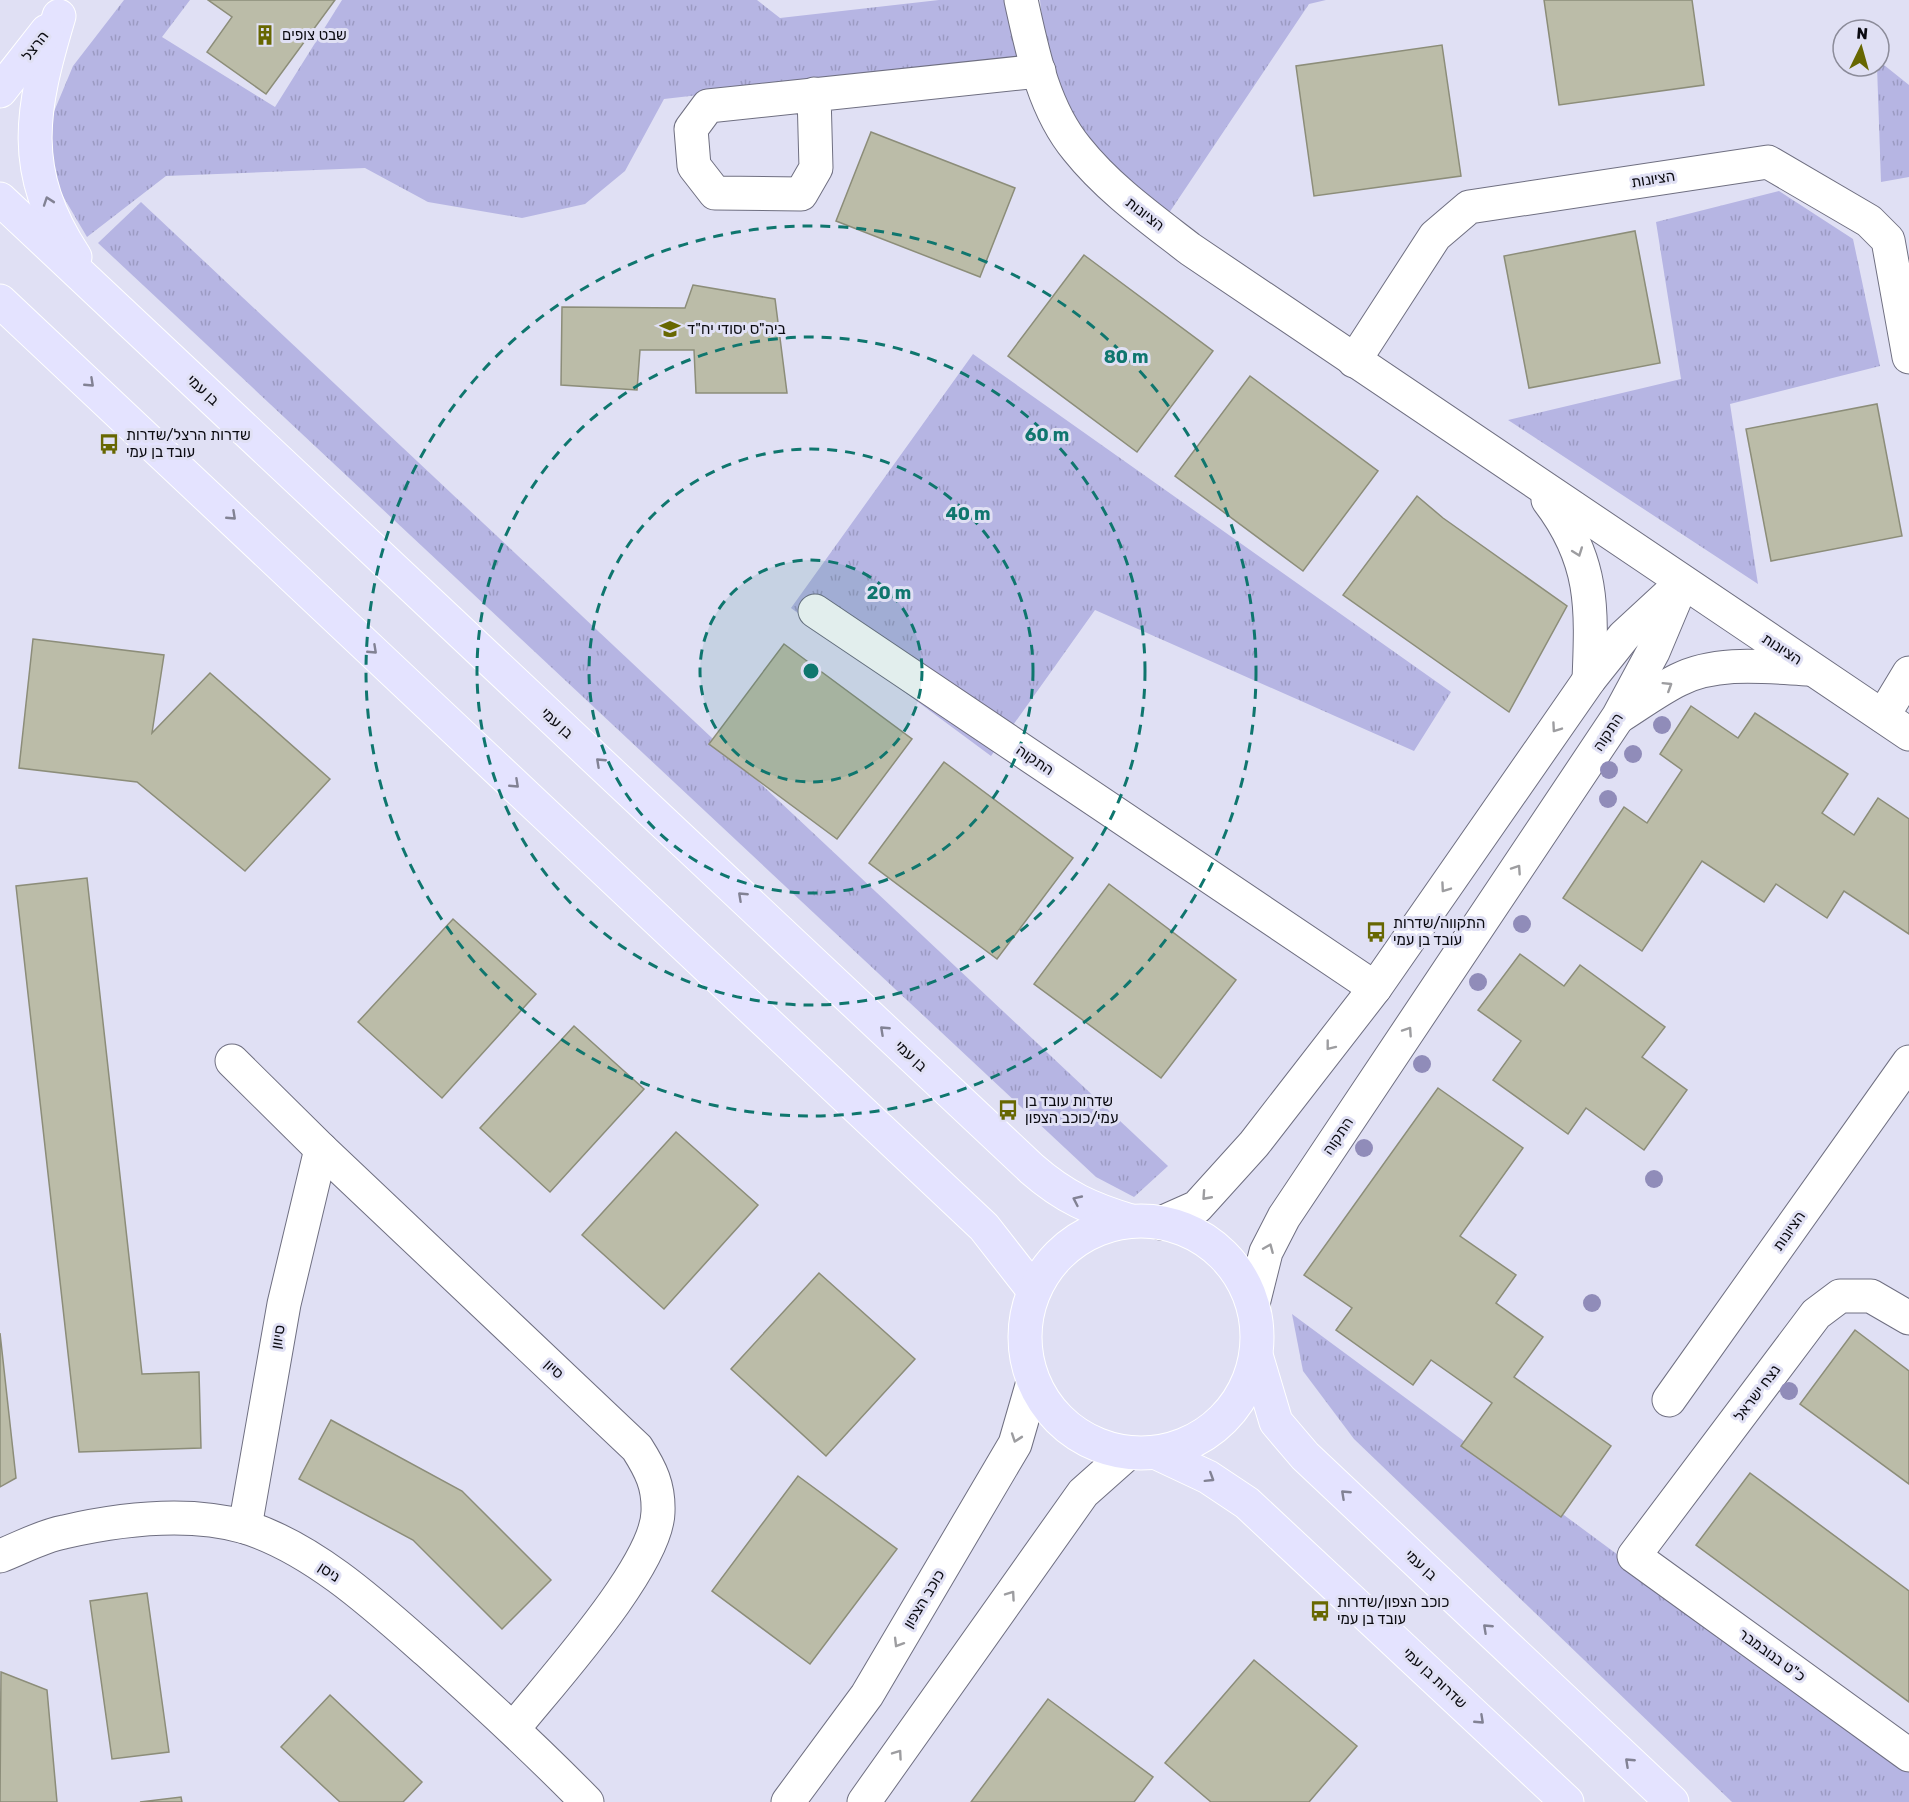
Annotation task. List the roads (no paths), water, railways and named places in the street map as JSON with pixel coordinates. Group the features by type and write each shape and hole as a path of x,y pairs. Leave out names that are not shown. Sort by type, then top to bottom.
{"main road":[{"name":"הרצל","path":"0,91 64,8"},
{"path":"64,8 42,71 36,105 33,147 40,179 59,231 96,288"},
{"name":"בן עמי","path":"0,199 1057,1191 1102,1212 1192,1233 1218,1251 1239,1275 1253,1304 1257,1329 1256,1355 1276,1422 1305,1456 1672,1802"},
{"path":"0,301 55,350 984,1227 1034,1291"},
{"path":"0,328 55,350"},
{"name":"שדרות בן עמי","path":"1146,1222 1100,1228 1072,1243 1050,1264 1034,1291 1026,1316 1024,1341 1033,1382 1049,1409 1071,1430 1098,1446 1142,1453 1198,1471 1247,1503 1566,1802"},
{"path":"1142,1453 1192,1441 1223,1420 1245,1390 1256,1355"}],"street":[{"name":"הציונות","path":"1021,0 1039,71 1052,107 1076,148 1120,194 1190,249 1682,583 1896,725 1909,673"},
{"path":"814,94 1039,71"},
{"name":"הציונות","path":"1354,361 1436,236 1469,207 1768,162 1869,221 1888,240 1909,357"},
{"path":"1537,485 1567,527 1580,551 1591,611 1589,680"},
{"path":"1146,1222 1197,1207 1254,1144 1375,988 1589,680 1624,636 1682,583"},
{"name":"התקוה","path":"1253,1304 1266,1252 1284,1217 1618,717 1653,652 1682,583"},
{"name":"התקוה","path":"815,611 1375,988"},
{"path":"1618,717 1680,679 1708,670 1757,666 1813,669"},
{"name":"סיון","path":"232,1061 321,1149 637,1448 654,1476 659,1514 647,1551 616,1601 513,1728"},
{"name":"הציונות","path":"1669,1400 1909,1062"},
{"name":"סיוון","path":"245,1527 284,1304 321,1149"},
{"name":"נצח ישראל","path":"1635,1556 1816,1314 1840,1296 1871,1296 1909,1317"},
{"name":"כוכב הצפון","path":"788,1802 867,1695 1015,1444 1033,1382"},
{"path":"864,1802 1083,1492 1142,1453"},
{"name":"ניסן","path":"0,1556 62,1532 140,1520 194,1519 245,1527 302,1554 367,1598 513,1728 587,1802"},
{"name":"כ\"ט בנובמבר","path":"1635,1556 1909,1755"}],"place":[{"name":"שבט צופים","path":"265,35"},
{"name":"ביה\"ס יסודי יח\"ד","path":"670,329"},
{"name":"שדרות הרצל/שדרות עובד בן עמי","path":"109,444"},
{"name":"התקווה/שדרות עובד בן עמי","path":"1376,932"},
{"name":"שדרות עובד בן עמי/כוכב הצפון","path":"1008,1110"},
{"name":"כוכב הצפון/שדרות עובד בן עמי","path":"1320,1611"}]}
